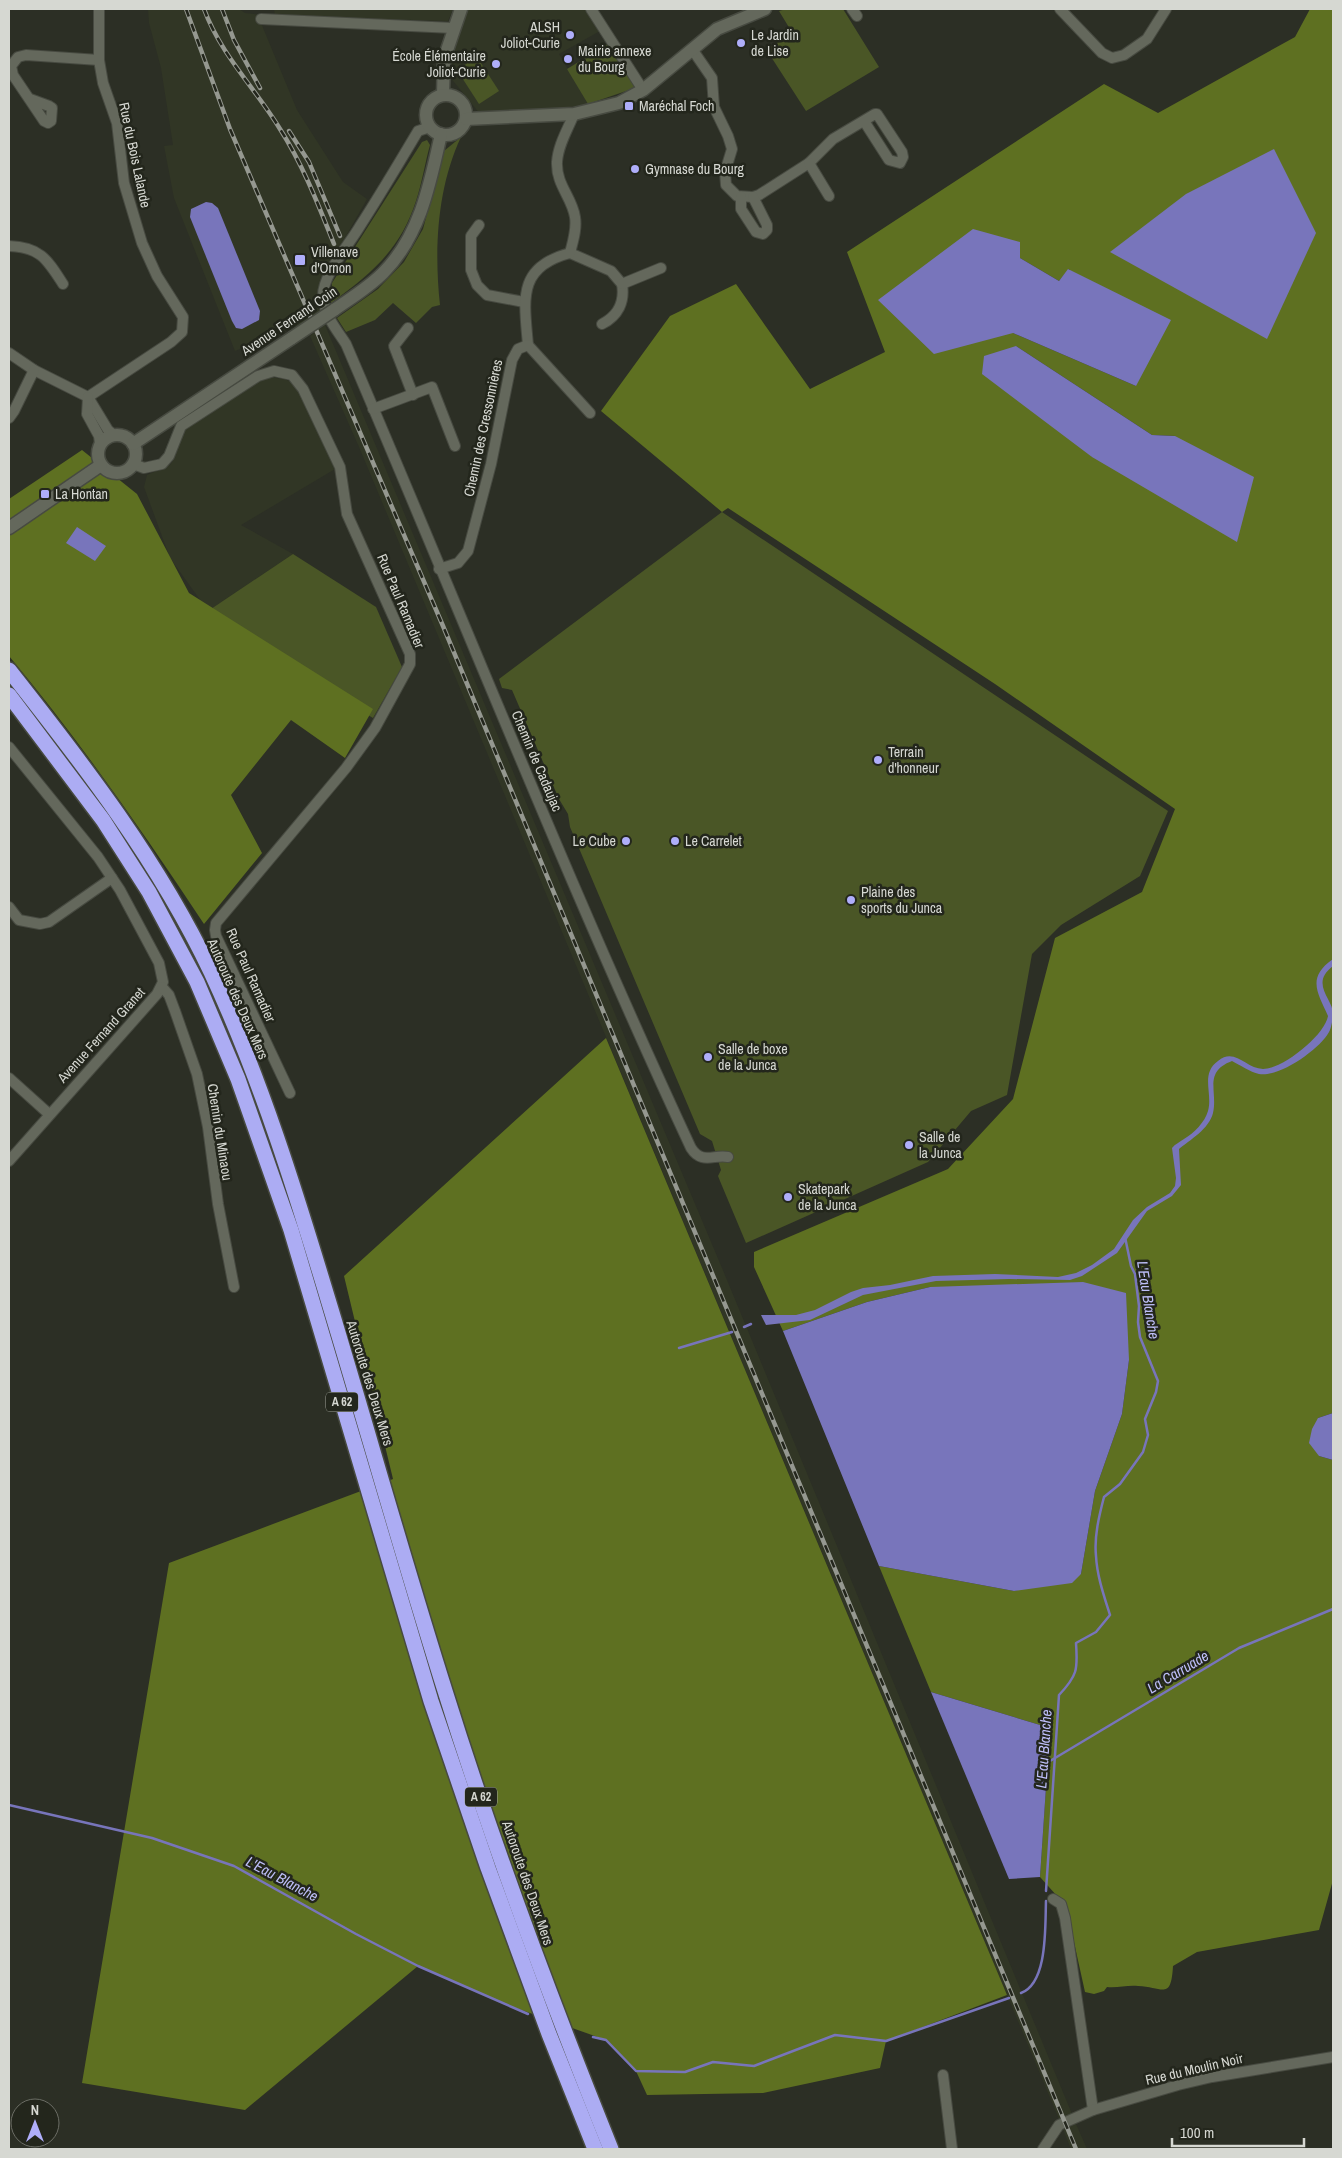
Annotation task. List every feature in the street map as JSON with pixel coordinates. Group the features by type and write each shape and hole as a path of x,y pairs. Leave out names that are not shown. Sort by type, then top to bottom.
{"highway":[{"name":"Autoroute des Deux Mers","path":"9,670 64,739 114,807 163,883 210,971 252,1070 306,1224 446,1695 503,1863 559,2019 611,2149"},
{"name":"A 62","path":"9,695 103,820 149,892 197,982 238,1079 291,1230 431,1701 548,2034 595,2149"}],"main road":[{"path":"443,94 444,59 460,9"},
{"path":"466,119 574,114 619,103 643,90 706,37 724,25 764,9"},
{"path":"443,94 456,96 461,100 466,112 466,119 464,125 454,133 441,134 430,127 426,114 427,107 431,101 443,94"},
{"name":"Avenue Fernand Coin","path":"133,444 373,283 404,247 414,230 423,204 441,134"},
{"path":"114,436 125,437 133,444 136,454 133,464 127,470 119,473 109,472 101,465 98,454 100,444 104,440 114,436"},
{"path":"9,528 101,465"}],"street":[{"name":"Rue du Bois Lalande","path":"88,397 171,342 182,332 183,317 157,276 142,243 124,183 117,123 103,83 99,60 99,9"},
{"path":"591,9 643,90"},
{"path":"1060,9 1102,53 1112,58 1124,55 1147,39 1166,9"},
{"path":"261,19 453,28"},
{"path":"692,49 712,78 714,107 732,148 726,172 726,185 733,194 741,197 752,197 809,163 828,143 864,121 877,114 902,152 903,157 900,163 889,160 864,121"},
{"path":"30,99 13,75 10,66 18,57 99,60"},
{"path":"570,253 575,218 559,179 557,162 559,150 574,114"},
{"name":"Chemin de Cadaujac","path":"430,127 418,131 339,260 324,289 323,296 326,312 346,344 439,569 691,1148 696,1154 704,1158 712,1159 721,1155 728,1157"},
{"path":"809,163 829,196"},
{"path":"741,197 741,209 756,232 763,234 767,230 767,225 752,197"},
{"path":"479,225 471,236 471,270 477,285 487,295 524,302"},
{"path":"9,246 24,246 40,253 63,284"},
{"path":"590,413 528,345 524,302 527,284 538,268 550,260 570,253 611,272 622,284 622,298 616,315 602,324"},
{"path":"622,284 661,268"},
{"path":"408,328 394,346 413,394"},
{"name":"Chemin des Cressonnières","path":"439,569 458,562 468,551 492,464 512,360 518,349 528,345"},
{"path":"9,353 34,370 88,397 108,430 114,436"},
{"path":"9,418 14,412 34,370"},
{"name":"Rue Paul Ramadier","path":"133,464 144,468 162,464 169,456 181,426 258,376 274,371 292,375 303,389 340,467 347,514 410,654 410,664 369,736 346,768 216,923 216,936 290,1093"},
{"path":"373,409 432,387 455,446"},
{"path":"88,397 87,414 99,436 100,444"},
{"name":"Avenue Fernand Granet","path":"9,747 98,857 112,878 153,950 161,971 162,986 9,1161"},
{"path":"9,907 19,920 40,924 49,922 112,878"},
{"name":"Chemin du Minaou","path":"162,986 169,995 175,1010 197,1074 208,1126 218,1204 234,1288"},
{"path":"9,1078 49,1114"},
{"path":"1053,1899 1061,1904 1066,1918 1093,2110"},
{"name":"Rue du Moulin Noir","path":"1049,2140 1056,2127 1093,2110 1178,2085 1212,2077 1333,2057"},
{"path":"943,2075 952,2149"},
{"path":"1043,2149 1049,2140 1056,2149"}],"shaded area":[{"path":"148,9 239,9 245,13 262,15 261,23 297,110 343,182 367,199 333,259 319,291 317,301 321,310 300,324 235,351 174,198 164,146 173,145 161,68 149,23"},
{"path":"274,9 453,9 448,21 275,16"},
{"name":"École Élémentaire Joliot-Curie","path":"468,9 585,9 600,31 559,54 588,104 564,108 480,114 450,77 451,53"},
{"path":"325,325 722,1268 1072,2114 1059,2119 359,447 310,336"},
{"path":"268,377 285,379 293,383 300,392 335,469 241,525 293,554 208,611 170,558 144,487 147,475 170,465 182,435 187,428"},
{"path":"1076,2124 1087,2149 1071,2149 1063,2129"}],"green space":[{"path":"786,9 843,9 879,67 806,111 766,49 793,34 779,11"},
{"path":"1310,9 1333,9 1333,1413 1318,1418 1319,1456 1333,1460 1333,1880 1319,1930 1197,1952 1173,1966 1170,1984 1164,1990 1134,1986 1107,1987 1104,1991 1094,1994 1085,1992 1066,1906 1040,1877 1050,1728 931,1692 879,1566 1014,1591 1081,1574 1095,1491 1122,1414 1129,1360 930,1287 867,1302 783,1331 754,1267 754,1252 948,1169 1013,1099 1055,938 1142,892 1175,809 995,684 728,508 722,512 601,411 670,316 736,284 810,389 885,352 847,252 1104,84 1158,113 1295,37","holes":["1020,258 1059,281 1069,269 1136,386 1013,333","1016,346 1152,435 1176,436 1092,457"]},
{"path":"608,44 635,88 588,104 567,69"},
{"path":"477,57 499,91 479,104 457,70"},
{"path":"461,137 447,177 439,220 437,263 440,305 432,307 416,323 393,303 375,320 346,332 337,318 378,289 404,262 423,229 444,151"},
{"path":"427,140 430,145 420,187 402,234 371,271 331,303 332,283 422,142"},
{"path":"82,450 137,494 189,593 373,709 345,758 291,720 231,795 262,853 204,924 110,787 9,656 9,499"},
{"name":"Plaine des sports du Junca","path":"722,512 1168,811 1140,876 1061,925 1032,954 1007,1095 971,1111 928,1162 746,1243 718,1176 721,1170 712,1141 700,1134 570,827 568,814 559,799 512,690 502,688 499,679"},
{"path":"293,554 376,607 402,667 373,718 207,618 208,611"},
{"path":"606,1038 1007,1995 886,2041 880,2068 763,2093 647,2095 636,2071 606,2040 513,2007 418,1966 245,2110 82,2083 169,1563 393,1479 344,1276"}],"water":[{"path":"1274,149 1316,233 1267,339 1110,252 1186,194"},
{"path":"206,202 212,203 218,208 260,311 259,320 242,329 236,328 232,321 190,217 191,209"},
{"path":"973,229 1020,242 1020,258 1059,281 1068,269 1171,320 1136,386 1013,333 934,354 878,300"},
{"path":"1016,346 1152,435 1175,436 1254,477 1237,542 1092,457 982,374 984,356"},
{"path":"77,527 106,546 95,561 66,543"},
{"path":"1333,959 1333,966 1326,973 1323,980 1323,986 1333,1011 1330,1031 1324,1039 1308,1054 1277,1072 1259,1074 1232,1061 1223,1065 1215,1076 1214,1105 1211,1119 1199,1134 1179,1149 1181,1185 1172,1196 1147,1211 1117,1253 1082,1276 1070,1280 936,1281 863,1295 810,1320 766,1325 761,1315 796,1315 815,1310 863,1288 890,1285 933,1276 995,1274 1058,1277 1076,1273 1092,1265 1114,1249 1133,1220 1147,1207 1170,1193 1175,1186 1176,1178 1172,1148 1188,1137 1207,1115 1209,1104 1208,1078 1213,1066 1224,1057 1230,1056 1257,1068 1271,1068 1302,1050 1319,1032 1328,1016 1318,993 1317,979 1319,973"},
{"path":"1083,1282 1126,1293 1129,1360 1122,1414 1095,1491 1081,1574 1072,1583 1014,1591 879,1566 783,1331 867,1302 930,1287"},
{"path":"1333,1413 1333,1460 1319,1456 1309,1443 1312,1429 1318,1418"},
{"path":"931,1692 1050,1728 1040,1877 1009,1879"}],"waterway":[{"name":"L'Eau Blanche","path":"1046,1891 1059,1695 1070,1683 1075,1672 1077,1660 1076,1643 1096,1632 1110,1615 1101,1586 1097,1563 1096,1534 1099,1519 1104,1497 1120,1484 1143,1452 1148,1435 1145,1419 1156,1392 1158,1381 1140,1337 1135,1274 1131,1266 1125,1237"},
{"name":"L'Eau Blanche","path":"744,1327 751,1324"},
{"name":"L'Eau Blanche","path":"679,1348 732,1332"},
{"name":"La Carruade","path":"1045,1764 1239,1648 1333,1609"},
{"name":"L'Eau Blanche","path":"9,1805 152,1838 234,1866 418,1966 528,2014"},
{"name":"L'Eau Blanche","path":"1021,1993 1030,1987 1041,1966 1045,1938 1046,1901"},
{"name":"L'Eau Blanche","path":"593,2037 606,2040 636,2071 685,2072 713,2062 754,2066 835,2035 886,2041 1009,1998"}],"railway":[{"path":"186,9 230,129 443,626 1076,2149"},
{"path":"204,9 211,26 229,56 270,114 296,157 310,185 334,244"},
{"path":"222,9 234,40 260,88"},
{"path":"289,131 309,162 340,236"}],"place":[{"name":"ALSH Joliot-Curie","path":"570,35"},
{"name":"Le Jardin de Lise","path":"741,43"},
{"name":"Mairie annexe du Bourg","path":"568,59"},
{"name":"École Élémentaire Joliot-Curie","path":"496,64"},
{"name":"Maréchal Foch","path":"629,106"},
{"name":"Gymnase du Bourg","path":"635,169"},
{"name":"Villenave d'Ornon","path":"300,260"},
{"name":"La Hontan","path":"45,494"},
{"name":"Terrain d'honneur","path":"878,760"},
{"name":"Le Cube","path":"626,841"},
{"name":"Le Carrelet","path":"675,841"},
{"name":"Plaine des sports du Junca","path":"851,900"},
{"name":"Salle de boxe de la Junca","path":"708,1057"},
{"name":"Salle de la Junca","path":"909,1145"},
{"name":"Skatepark de la Junca","path":"788,1197"}]}
